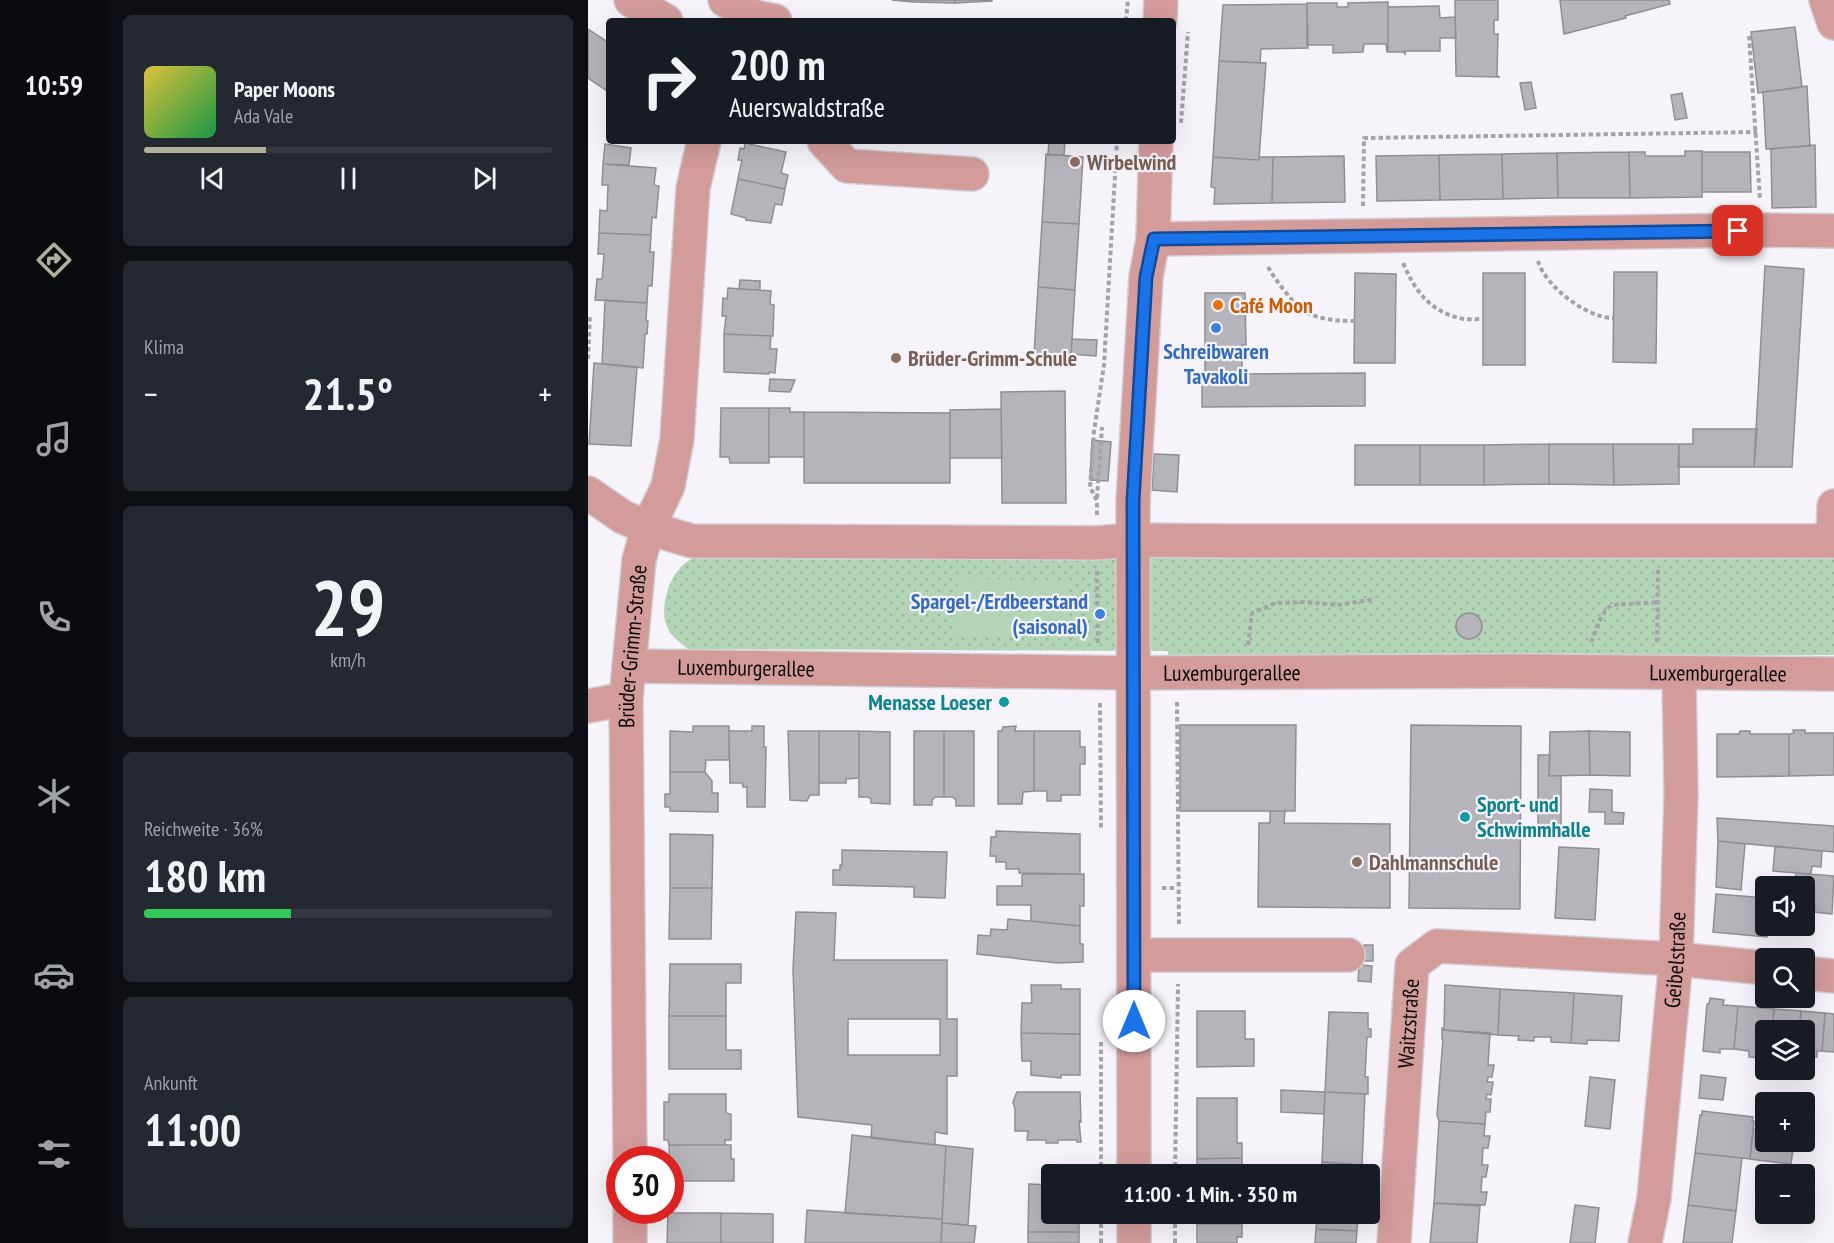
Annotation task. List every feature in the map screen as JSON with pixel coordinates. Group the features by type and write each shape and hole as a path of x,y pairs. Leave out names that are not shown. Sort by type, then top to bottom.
{"street":[{"path":"631,0 661,18"},
{"path":"725,0 757,18"},
{"path":"1826,0 1834,23"},
{"name":"Brüder-Grimm-Straße","path":"630,1146 626,699 639,560 648,528 668,486 677,439 693,188 703,144"},
{"path":"828,144 847,166 972,174"},
{"path":"1134,1164 1132,540 1146,277 1154,239 1167,144"},
{"path":"1154,239 1834,231"},
{"path":"588,493 623,517 648,528 692,541 1096,529 1132,540 1232,542 1833,541 1834,506"},
{"name":"Luxemburgerallee","path":"629,666 1134,673 1518,671 1834,674"},
{"name":"Geibelstraße","path":"1645,1243 1654,1198 1676,959 1681,795 1679,674"},
{"path":"588,706 626,699"},
{"name":"Waitzstraße","path":"1394,1243 1412,965 1437,946 1676,959 1755,968"},
{"path":"1134,955 1348,955"},
{"path":"1815,974 1834,976"},
{"path":"630,1224 630,1243"},
{"path":"1134,1224 1134,1243"}],"path":[{"path":"1126,18 1128,0"},
{"path":"1749,36 1760,206"},
{"path":"1363,237 1364,138 1756,132"},
{"path":"1098,647 1097,501 1090,487 1094,431 1104,365 1117,144"},
{"path":"1535,234 1535,250 1541,272 1559,291 1583,308 1601,318 1614,318"},
{"path":"1398,236 1401,260 1418,293 1433,306 1460,319 1483,319"},
{"path":"1260,238 1264,261 1277,282 1304,311 1334,321 1355,321"},
{"path":"588,358 590,315"},
{"path":"1099,480 1102,427"},
{"path":"1656,649 1658,558"},
{"path":"1248,646 1252,613 1276,603 1305,602 1337,605 1375,599"},
{"path":"1589,646 1601,617 1612,605 1658,602"},
{"path":"1175,1164 1178,955 1177,671"},
{"path":"1100,703 1101,831"},
{"path":"1101,1032 1101,1164"},
{"path":"1101,1224 1101,1243"},
{"path":"1175,1224 1175,1243"}],"green space":[{"path":"1834,546 1834,655 1169,665 1168,651 688,649 670,632 664,612 667,594 674,576 685,563 703,554"},
{"path":"958,578 1067,581 1065,639 956,635"}],"building":[{"path":"892,0 955,0 955,3 913,2"},
{"path":"955,0 992,0 992,1 955,3"},
{"path":"1455,0 1498,0 1498,20 1494,20 1494,34 1498,34 1497,76 1500,77 1456,76"},
{"path":"1560,0 1669,0 1670,4 1564,34"},
{"path":"1388,2 1388,52 1386,44 1364,44 1363,52 1333,53 1333,45 1307,45 1307,3 1337,3 1337,7 1348,7 1348,3"},
{"path":"1307,4 1308,48 1261,49 1260,63 1219,61 1223,5"},
{"path":"1439,6 1440,18 1455,17 1456,38 1440,38 1440,51 1405,51 1405,54 1388,52 1388,7"},
{"path":"1795,27 1802,87 1758,93 1751,32"},
{"path":"588,29 606,41 606,90 588,78"},
{"path":"1219,61 1266,63 1258,160 1213,157"},
{"path":"1531,82 1536,108 1525,110 1520,83"},
{"path":"1807,86 1810,146 1766,149 1763,92"},
{"path":"1682,93 1687,118 1675,120 1671,95"},
{"path":"605,144 631,148 629,165 603,164"},
{"path":"745,144 750,144 786,152 781,173 788,175 785,189 738,179 742,160 738,160 740,148 744,149"},
{"path":"1049,144 1065,144 1064,155 1048,155"},
{"path":"1815,145 1816,207 1772,208 1771,149"},
{"path":"1685,151 1702,151 1702,197 1630,198 1629,152 1645,152 1645,156 1685,156"},
{"path":"1629,152 1630,198 1558,198 1557,153"},
{"path":"1702,152 1750,152 1751,192 1702,192"},
{"path":"1557,153 1558,198 1503,199 1502,154"},
{"path":"1046,154 1083,157 1079,224 1042,222"},
{"path":"1502,154 1503,199 1440,200 1439,155"},
{"path":"1439,155 1440,200 1377,201 1376,156"},
{"path":"1344,156 1345,202 1272,203 1273,157"},
{"path":"1213,157 1258,160 1260,157 1273,157 1272,203 1214,204 1215,188 1211,187"},
{"path":"603,164 656,168 654,185 659,186 656,218 652,217 651,235 599,233 600,210 607,211 608,185 602,185"},
{"path":"738,179 785,189 782,205 775,204 771,223 746,220 746,218 731,214"},
{"path":"1042,222 1079,224 1075,290 1038,287"},
{"path":"599,233 651,235 650,252 654,252 652,286 648,286 647,303 595,300 597,279 602,279 604,254 598,254"},
{"path":"1765,266 1804,269 1792,467 1754,467"},
{"path":"1614,272 1657,272 1656,363 1613,362"},
{"path":"1355,273 1396,274 1395,363 1354,363"},
{"path":"1483,273 1525,273 1525,365 1483,365"},
{"path":"740,280 760,281 760,290 739,289"},
{"path":"1038,287 1075,290 1071,357 1034,355"},
{"path":"728,288 771,291 770,304 774,305 773,336 724,334 726,316 722,316 723,298 727,299"},
{"path":"1205,293 1245,293 1246,345 1242,345 1242,374 1365,373 1365,406 1202,407 1202,374 1205,374"},
{"path":"605,300 647,303 646,321 648,321 643,368 602,364"},
{"path":"724,334 771,336 770,349 777,349 775,373 724,372"},
{"path":"1072,339 1097,340 1096,356 1071,354"},
{"path":"594,363 637,367 631,446 589,444"},
{"path":"770,379 795,380 790,392 769,391"},
{"path":"1065,391 1066,503 1002,503 1001,392"},
{"path":"721,408 769,408 769,463 730,463 729,457 720,457"},
{"path":"769,408 790,408 790,412 804,412 804,457 769,457"},
{"path":"1001,409 1002,458 950,458 950,410"},
{"path":"804,412 950,413 950,483 804,483"},
{"path":"1693,429 1757,429 1754,467 1678,467 1679,444 1693,444"},
{"path":"1092,440 1111,442 1108,481 1090,480"},
{"path":"1549,444 1549,484 1484,485 1484,445"},
{"path":"1549,444 1613,444 1614,485 1549,484"},
{"path":"1613,444 1679,444 1679,484 1614,485"},
{"path":"1355,445 1420,445 1420,485 1355,485"},
{"path":"1420,445 1484,445 1484,485 1420,485"},
{"path":"1154,454 1179,455 1177,492 1152,490"},
{"path":"1469,613 1478,617 1482,626 1478,635 1469,639 1460,635 1456,626 1460,617"},
{"path":"1180,725 1296,725 1295,811 1180,811"},
{"name":"Sport- und Schwimmhalle","path":"1411,725 1521,726 1520,909 1409,908"},
{"path":"693,726 729,726 729,760 706,760 705,772 670,772 670,731 693,732"},
{"path":"752,726 764,726 765,807 747,807 747,787 743,787 742,783 730,783 729,731 752,731"},
{"path":"1016,726 1015,731 1034,731 1034,791 1023,792 1022,804 998,804 998,731 1002,731 1003,727"},
{"path":"1793,730 1805,730 1805,733 1834,733 1834,775 1789,776 1789,734 1794,733"},
{"path":"788,731 819,731 819,795 810,795 807,801 790,800"},
{"path":"819,731 859,731 859,778 846,779 846,783 819,783"},
{"path":"859,731 890,732 890,804 871,803 868,797 859,797"},
{"path":"914,731 944,731 944,797 935,797 932,805 914,805"},
{"path":"944,731 974,731 974,806 956,806 956,800 953,797 944,797"},
{"path":"1034,731 1080,731 1080,747 1085,747 1085,764 1080,764 1080,795 1061,795 1061,801 1047,801 1047,791 1034,791"},
{"path":"1589,731 1590,775 1549,776 1550,732"},
{"path":"1589,731 1630,732 1630,776 1590,775"},
{"path":"1740,731 1750,731 1750,734 1789,734 1789,776 1717,777 1717,734 1739,734"},
{"path":"1538,755 1550,755 1549,776 1561,776 1561,836 1538,836"},
{"path":"670,772 705,772 712,781 712,793 718,793 718,812 670,811 670,807 665,807 665,794 670,794"},
{"path":"1590,789 1612,790 1612,812 1624,813 1623,824 1605,824 1605,812 1589,812"},
{"path":"1270,811 1285,811 1284,823 1390,824 1390,908 1258,907 1259,823 1270,823"},
{"path":"1717,818 1834,826 1834,852 1718,841"},
{"path":"996,831 1080,834 1080,874 1019,873 1019,869 1006,869 1006,862 996,862 996,856 990,856 991,837 996,837"},
{"path":"670,834 713,835 712,888 670,888"},
{"path":"1718,841 1745,844 1741,890 1716,887"},
{"path":"1775,846 1822,851 1821,867 1812,866 1811,874 1773,871"},
{"path":"1559,847 1599,849 1595,920 1555,918"},
{"path":"842,850 947,852 945,898 914,897 914,887 833,885 833,870 840,870 840,865 842,865"},
{"path":"1796,873 1834,876 1832,914 1815,912 1815,876 1796,876"},
{"path":"1022,874 1084,874 1084,906 1080,906 1080,926 1031,921 1031,905 997,905 997,886 1022,886"},
{"path":"670,888 712,888 711,939 669,939"},
{"path":"1716,894 1755,897 1755,936 1713,932"},
{"path":"796,912 836,913 834,960 947,960 947,1019 957,1019 957,1076 947,1076 947,1134 935,1132 935,1145 871,1138 872,1125 798,1117 793,969","holes":["848,1019 940,1019 940,1055 848,1055"]},
{"path":"1008,919 1080,926 1083,962 1057,963 977,954 978,935 990,936 991,929 1007,930"},
{"path":"1364,945 1373,945 1373,961 1364,961"},
{"path":"670,964 741,964 741,983 726,983 726,1016 669,1016"},
{"path":"1359,965 1372,966 1371,982 1358,981"},
{"path":"1031,985 1061,985 1061,989 1080,989 1080,1034 1021,1033 1022,1003 1032,1003"},
{"path":"1445,985 1500,989 1498,1035 1444,1030"},
{"path":"1500,989 1574,993 1571,1043 1551,1042 1551,1037 1534,1037 1534,1041 1518,1040 1519,1036 1498,1035"},
{"path":"1574,993 1622,996 1619,1041 1587,1040 1587,1044 1571,1043"},
{"path":"1710,998 1724,1000 1723,1005 1738,1006 1734,1049 1720,1049 1720,1053 1703,1051 1707,1004"},
{"path":"1738,1006 1774,1009 1773,1020 1755,1020 1755,1057 1749,1057 1749,1051 1734,1049"},
{"path":"1774,1009 1801,1011 1800,1020 1773,1020"},
{"path":"1197,1011 1245,1011 1245,1039 1254,1039 1254,1066 1197,1067"},
{"path":"1801,1011 1825,1013 1822,1051 1817,1051 1817,1057 1815,1057 1815,1020 1800,1020"},
{"path":"1329,1012 1368,1013 1368,1029 1371,1029 1371,1037 1367,1037 1365,1077 1368,1077 1368,1094 1325,1092"},
{"path":"1825,1013 1834,1014 1834,1052 1822,1051"},
{"path":"669,1016 726,1016 726,1050 741,1050 741,1069 669,1069"},
{"path":"1442,1028 1490,1033 1488,1065 1494,1065 1492,1077 1488,1077 1487,1082 1493,1082 1491,1095 1487,1094 1486,1099 1491,1099 1490,1112 1486,1112 1485,1124 1439,1121 1437,1115"},
{"path":"1021,1033 1080,1034 1080,1075 1061,1075 1061,1078 1031,1075 1031,1061 1022,1061"},
{"path":"1701,1075 1726,1078 1723,1100 1699,1098"},
{"path":"1590,1077 1615,1080 1610,1129 1585,1126"},
{"path":"1281,1090 1325,1092 1324,1114 1281,1112"},
{"path":"1017,1092 1080,1092 1081,1142 1058,1140 1058,1143 1046,1143 1046,1140 1027,1140 1028,1131 1015,1131 1013,1102"},
{"path":"1325,1092 1365,1094 1362,1164 1322,1162"},
{"path":"669,1094 726,1094 726,1113 731,1114 731,1140 725,1140 725,1145 669,1145 668,1140 664,1140 664,1102 669,1102"},
{"path":"1197,1098 1237,1098 1237,1143 1242,1143 1242,1158 1197,1159"},
{"path":"1702,1111 1753,1117 1750,1159 1695,1153"},
{"path":"1439,1121 1485,1124 1484,1136 1490,1136 1488,1148 1483,1148 1482,1165 1488,1165 1486,1177 1482,1177 1481,1192 1487,1192 1485,1205 1434,1203"},
{"path":"1753,1129 1755,1129 1755,1152 1793,1152 1791,1164 1750,1159"},
{"path":"852,1135 946,1146 942,1219 845,1213"},
{"path":"731,1145 731,1159 734,1159 734,1181 684,1181 684,1146 669,1146"},
{"path":"946,1146 973,1149 968,1225 942,1223"},
{"path":"1695,1153 1742,1158 1736,1211 1688,1205"},
{"path":"1242,1158 1242,1164 1197,1164 1197,1159"},
{"path":"1322,1162 1349,1164 1322,1164"},
{"path":"1029,1184 1041,1185 1041,1224 1079,1224 1079,1232 1028,1232"},
{"path":"1434,1203 1480,1206 1477,1243 1430,1243"},
{"path":"1575,1205 1599,1208 1595,1243 1570,1243"},
{"path":"1688,1205 1736,1211 1732,1243 1683,1243"},
{"path":"807,1210 942,1219 941,1243 805,1243"},
{"path":"684,1213 721,1213 721,1243 667,1243 668,1224 684,1224"},
{"path":"721,1213 773,1214 773,1243 721,1243"},
{"path":"942,1223 976,1226 974,1243 941,1243"},
{"path":"1197,1224 1242,1224 1242,1237 1237,1237 1237,1243 1197,1243"},
{"path":"1317,1224 1357,1224 1357,1231 1316,1229"},
{"path":"1316,1229 1357,1231 1356,1243 1315,1243"},
{"path":"1028,1232 1079,1232 1079,1243 1028,1243"}],"place":[{"name":"Wirbelwind","path":"1075,162"},
{"name":"Café Moon","path":"1218,305"},
{"name":"Schreibwaren Tavakoli","path":"1216,328"},
{"name":"Brüder-Grimm-Schule","path":"896,358"},
{"name":"Spargel-/Erdbeerstand (saisonal)","path":"1100,614"},
{"name":"Menasse Loeser","path":"1004,702"},
{"name":"Sport- und Schwimmhalle","path":"1465,817"},
{"name":"Dahlmannschule","path":"1357,862"}],"route":[{"path":"1134,1021 1132,540 1146,277 1154,239 1738,231"}]}
